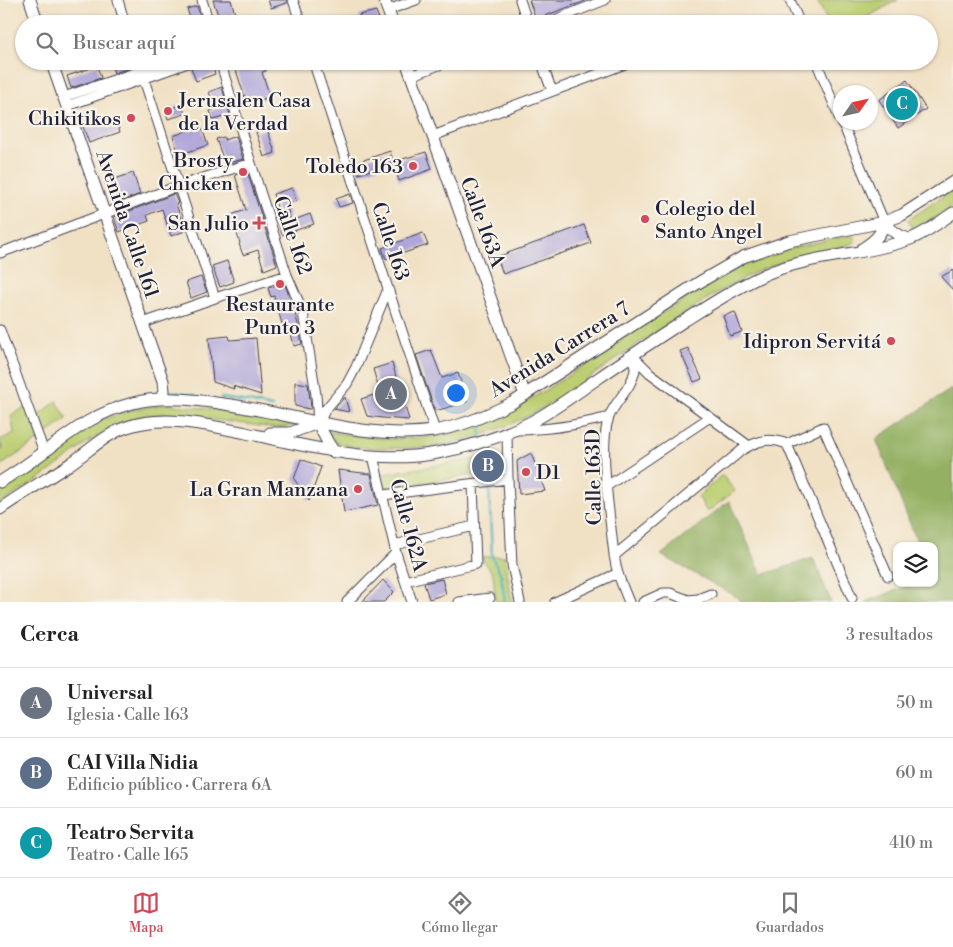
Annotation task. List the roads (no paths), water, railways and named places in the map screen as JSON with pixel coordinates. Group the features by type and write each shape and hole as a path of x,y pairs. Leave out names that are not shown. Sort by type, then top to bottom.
{"main road":[{"path":"30,0 35,15"},
{"name":"Avenida Calle 161","path":"54,70 163,380 164,391 162,399"},
{"name":"Calle 163A","path":"409,70 525,395"},
{"name":"Avenida Carrera 7","path":"0,482 92,418 134,403 162,399 212,402 318,423 380,432 435,431 472,421 525,395 698,283 743,257 789,241 884,222 902,215 953,182"},
{"path":"0,509 117,431 142,423 161,421 184,422 334,452 373,456 434,454 470,446 510,431 553,409 722,297 767,274 799,264 910,239 925,232 953,213"},
{"path":"884,222 898,235 910,239"},
{"path":"857,252 877,237 883,228 884,222"},
{"path":"854,229 862,239 857,252"},
{"path":"244,433 290,433 318,423 334,452"}],"street":[{"path":"118,0 122,15"},
{"path":"202,0 206,15"},
{"path":"293,0 298,15"},
{"path":"386,5 416,0"},
{"path":"520,0 525,15"},
{"path":"568,15 605,0"},
{"path":"790,0 796,15"},
{"path":"141,70 214,298"},
{"path":"142,75 151,70"},
{"path":"65,102 160,70"},
{"name":"Calle 162","path":"223,70 287,275 303,312 318,423"},
{"name":"Calle 163","path":"316,70 435,431"},
{"path":"411,76 426,70"},
{"path":"544,70 552,92"},
{"path":"433,136 609,70"},
{"path":"820,70 833,101"},
{"path":"845,130 884,222"},
{"path":"0,253 178,186 251,163"},
{"path":"143,323 287,275"},
{"path":"318,423 325,410 343,389 353,373 388,289"},
{"path":"0,330 44,452"},
{"path":"632,355 650,373 750,446"},
{"name":"Calle 163D","path":"629,602 614,556 606,486 605,448 609,417 634,372 632,355"},
{"path":"520,602 512,565 508,479 510,431 563,427 609,417"},
{"path":"606,486 710,417"},
{"path":"787,444 823,427 888,576"},
{"path":"614,556 742,450 759,441 777,440 787,444 852,598"},
{"name":"Calle 162A","path":"373,456 395,549 412,602"},
{"path":"383,495 508,479"},
{"path":"406,581 476,564 473,484"},
{"path":"347,602 395,549 474,526"},
{"path":"555,602 618,573"},
{"path":"643,602 670,593 688,600 712,594"},
{"path":"459,602 490,598"}],"waterway":[{"path":"166,391 195,395"},
{"path":"221,398 272,407"},
{"path":"479,422 482,439"},
{"path":"484,444 488,463"},
{"path":"489,484 492,557 501,575 505,602"}],"place":[{"name":"Teatro Servita","path":"902,104"},
{"name":"Jerusalen Casa de la Verdad","path":"168,111"},
{"name":"Chikitikos","path":"131,118"},
{"name":"Toledo 163","path":"413,166"},
{"name":"Brosty Chicken","path":"243,172"},
{"name":"Colegio del Santo Angel","path":"645,219"},
{"name":"San Julio","path":"259,223"},
{"name":"Restaurante Punto 3","path":"280,284"},
{"name":"Idipron Servitá","path":"891,341"},
{"name":"Universal","path":"391,394"},
{"name":"CAI Villa Nidia","path":"488,466"},
{"name":"D1","path":"526,472"},
{"name":"La Gran Manzana","path":"358,489"}]}
